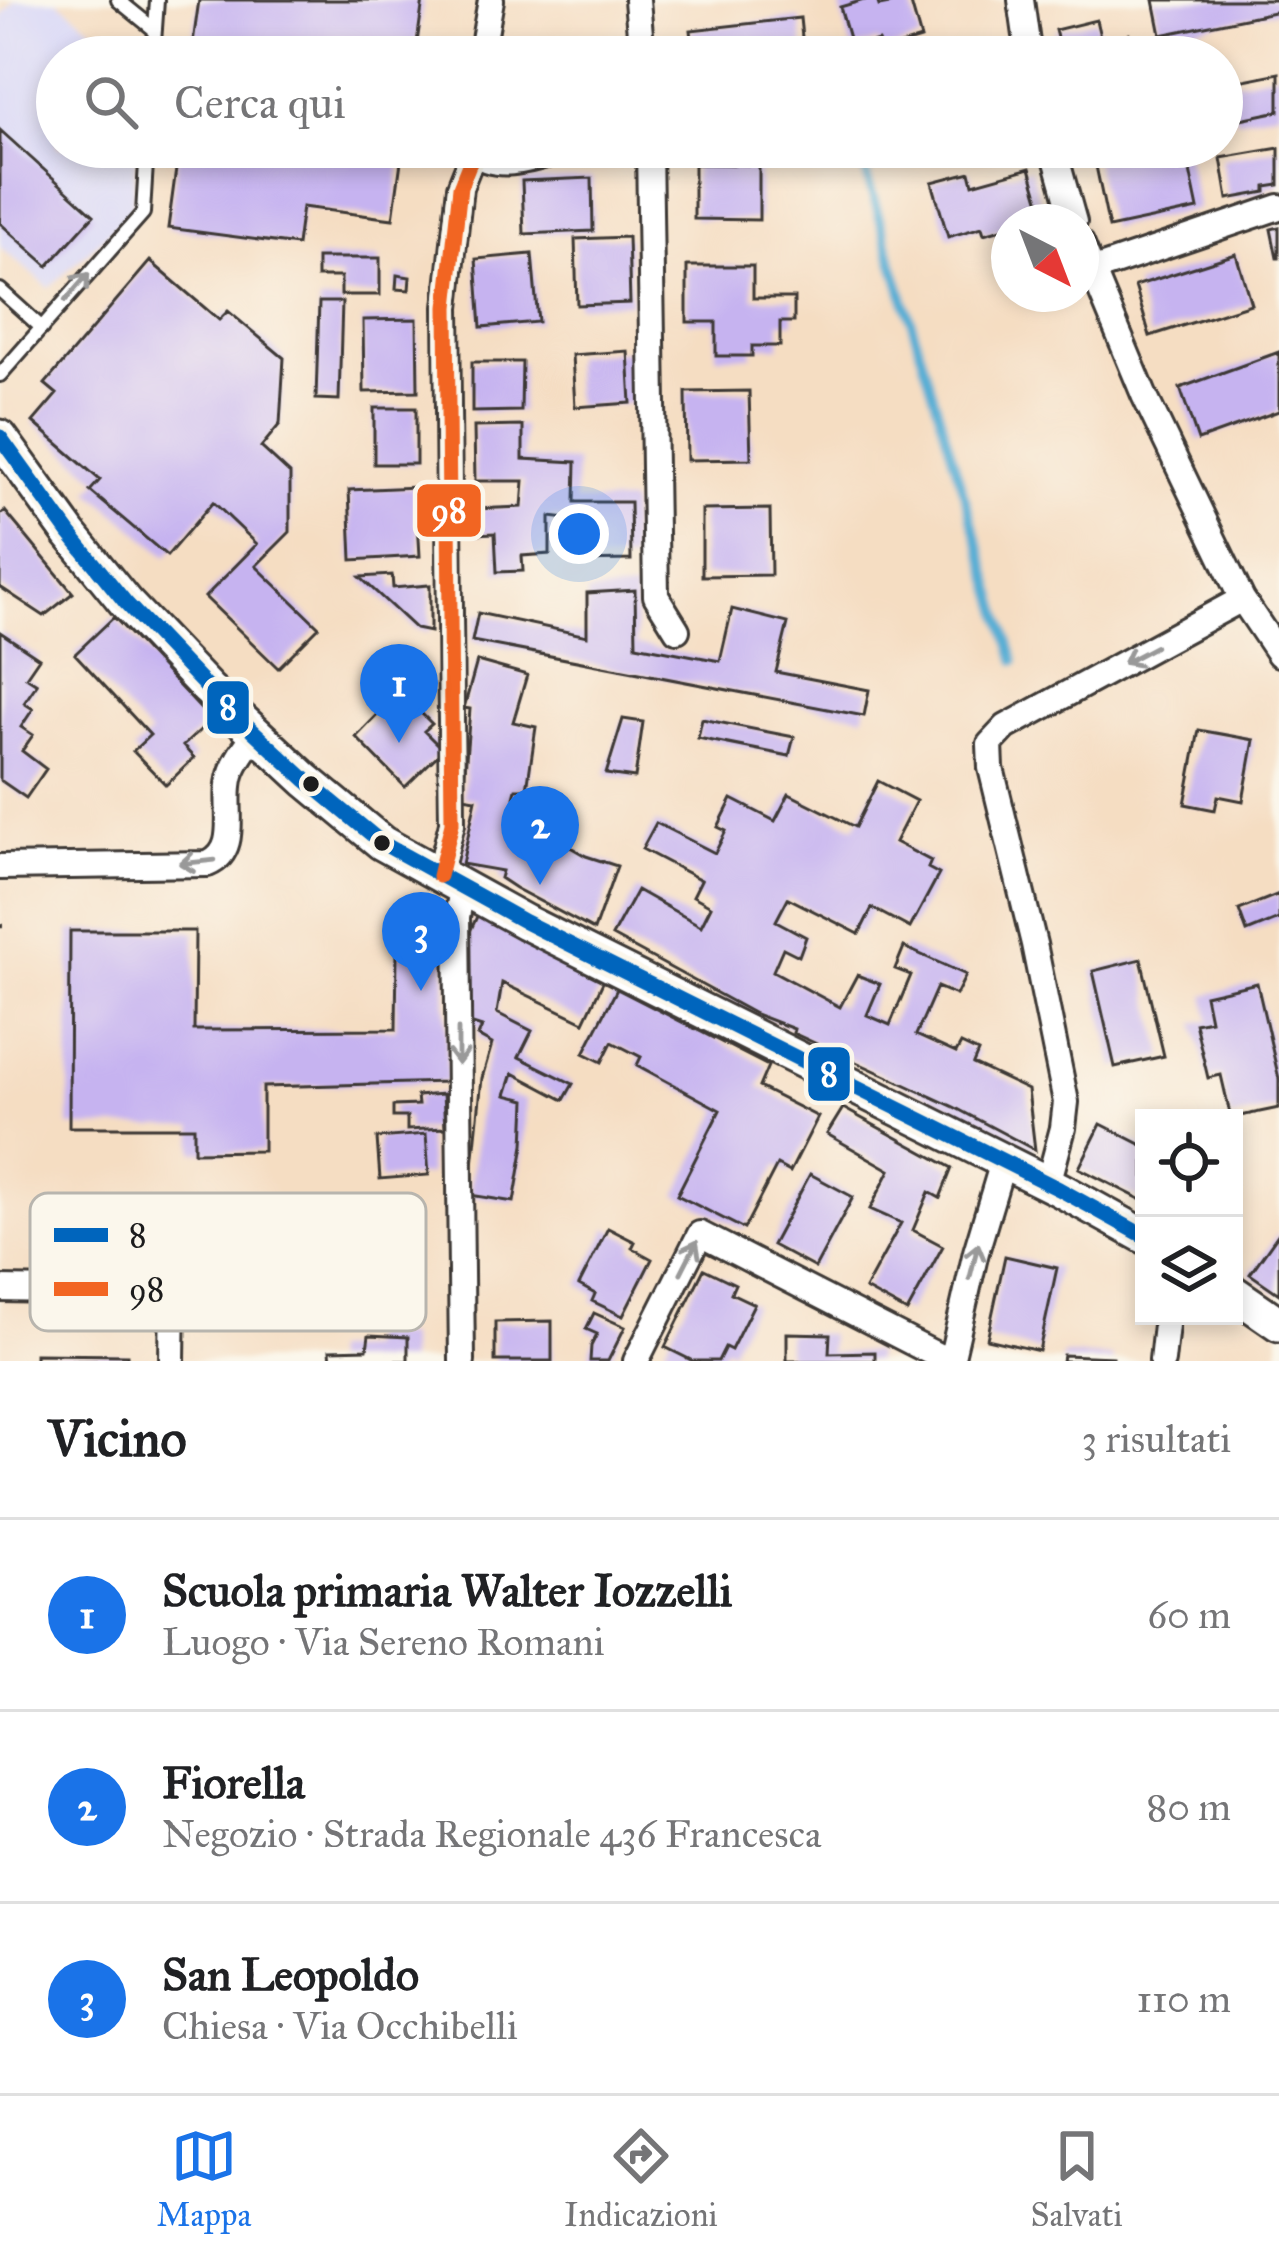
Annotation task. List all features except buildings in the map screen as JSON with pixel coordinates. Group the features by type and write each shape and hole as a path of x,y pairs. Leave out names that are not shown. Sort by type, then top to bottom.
{"street":[{"path":"485,36 491,0"},
{"path":"637,0 640,36"},
{"path":"1021,0 1026,36"},
{"path":"462,1361 457,917 450,882 447,307 460,187 466,168"},
{"path":"649,168 656,596 677,630"},
{"path":"1059,168 1069,204"},
{"path":"1099,268 1279,207"},
{"path":"1099,290 1242,599 1279,654"},
{"path":"0,436 126,602 208,689 382,843 1135,1231"},
{"path":"1048,1184 1064,1128 1066,1102 991,768 990,744 1019,720 1242,599"},
{"path":"0,866 208,864 218,860 227,846 232,770 256,733"},
{"path":"636,1361 700,1234 950,1361 1003,1162"},
{"path":"0,1289 30,1290"},
{"path":"1243,1299 1279,1324"},
{"path":"1162,1361 1166,1325"}],"lane":[{"path":"118,0 155,30"},
{"path":"155,36 157,0"},
{"path":"0,375 143,213 146,168"},
{"path":"0,290 42,328"}],"path":[{"path":"0,926 9,926"}],"shaded area":[{"path":"15,0 57,0 103,36 36,36 36,168 135,168 132,211 49,288 0,247 0,18"}],"waterway":[{"path":"864,168 1015,661"}],"transit line":[{"name":"98","path":"439,876 452,823 447,307 460,187 468,168"},
{"name":"8","path":"0,437 126,603 208,689 382,843 525,922 1135,1231"}],"place":[{"name":"Scuola primaria Walter Iozzelli","path":"399,743"},
{"name":"Fiorella","path":"540,885"},
{"name":"San Leopoldo","path":"421,991"}]}
